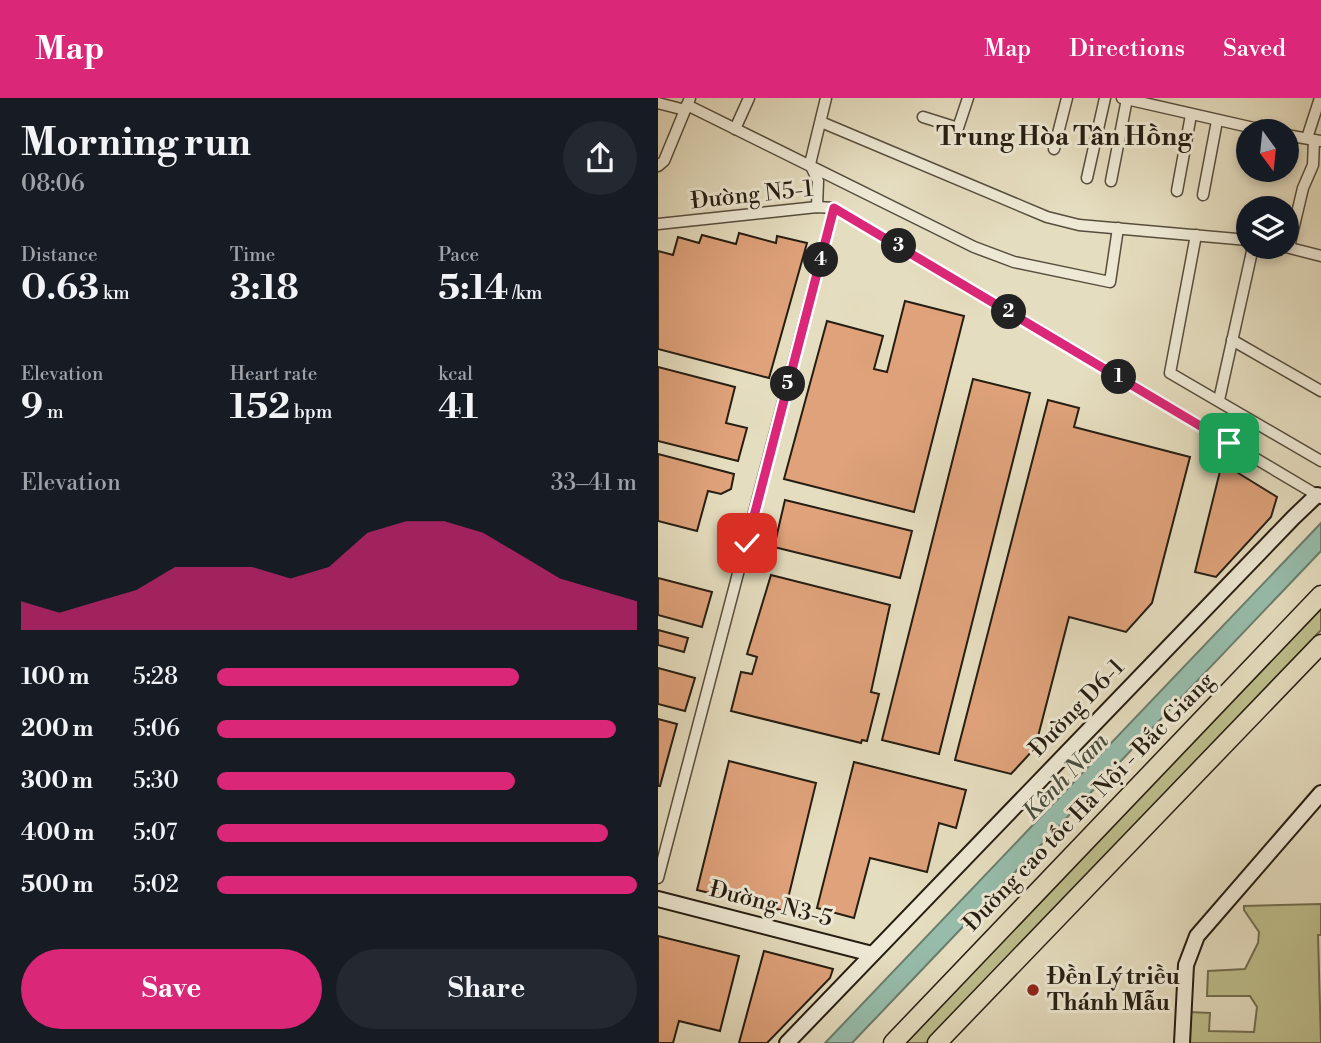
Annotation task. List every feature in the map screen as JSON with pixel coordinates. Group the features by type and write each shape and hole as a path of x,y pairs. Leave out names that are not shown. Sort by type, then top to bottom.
{"highway":[{"name":"Đường cao tốc Hà Nội - Bắc Giang","path":"893,1043 1321,595"},
{"path":"937,1043 1321,644"}],"street":[{"path":"735,130 750,98"},
{"path":"817,206 818,181 810,164 826,98"},
{"path":"923,117 958,128 968,98"},
{"path":"1054,149 1067,98"},
{"path":"1087,177 1105,98"},
{"path":"1299,203 1313,165 1320,98"},
{"path":"1111,181 1125,99 1236,125"},
{"path":"658,103 687,104 974,247 1014,262 1110,282 1118,228"},
{"path":"658,166 664,161 687,104"},
{"path":"1177,191 1191,115"},
{"path":"1203,195 1217,121"},
{"path":"821,122 1047,218 1079,225 1236,239"},
{"name":"Đường N5-1","path":"658,224 817,206 834,208 1319,495"},
{"path":"658,878 834,208"},
{"path":"1196,236 1170,373 1321,461"},
{"path":"1299,250 1321,256"},
{"path":"1219,400 1250,259"},
{"path":"1233,340 1321,391"},
{"name":"Đường D6-1","path":"787,1043 1319,495"},
{"path":"1182,1043 1186,965 1197,936 1321,793"},
{"name":"Đường N3-5","path":"658,898 872,954"}],"shaded area":[{"name":"Kênh Nam","path":"1321,523 1321,551 915,977 852,1043 825,1043"},
{"path":"1321,609 1321,630 926,1043 906,1043"},
{"path":"1321,904 1321,935 1318,935 1321,1043 1190,1043 1190,1012 1210,1013 1209,1031 1254,1032 1257,1007 1250,996 1207,996 1208,971 1245,969 1258,943 1259,932 1244,906"}],"building":[{"path":"739,233 776,243 777,236 807,243 769,378 658,349 658,251 673,255 678,237 699,243 702,235 736,244"},
{"path":"905,301 964,316 914,512 784,479 827,321 883,336 874,369 887,372"},
{"path":"658,367 735,387 726,423 747,428 738,461 658,441"},
{"path":"973,379 1030,393 939,754 882,740"},
{"path":"1048,400 1079,408 1074,427 1190,457 1152,603 1126,632 1069,617 1035,748 1011,774 955,760"},
{"path":"658,454 734,474 731,489 721,494 708,491 697,531 658,521"},
{"path":"1222,463 1277,497 1271,517 1216,577 1195,572"},
{"path":"785,500 912,531 900,578 774,547"},
{"path":"771,575 890,605 871,692 879,694 867,741 862,740 861,743 731,711 741,672 752,674 757,657 747,654"},
{"path":"658,578 712,592 702,627 658,615"},
{"path":"658,630 688,638 684,652 658,645"},
{"path":"658,668 695,678 685,711 658,704"},
{"path":"658,719 677,724 660,786 658,786"},
{"path":"729,761 816,783 785,911 697,890"},
{"path":"854,762 966,790 956,828 939,823 927,872 870,858 854,918 817,908"},
{"path":"658,936 739,956 720,1031 679,1021 673,1043 658,1043"},
{"path":"764,951 833,969 830,978 767,1043 739,1043"}],"place":[{"name":"Đền Lý triều Thánh Mẫu","path":"1033,990"}],"district":[{"name":"Trung Hòa Tân Hồng","path":"1064,137"}],"route":[{"path":"747,543 834,208 1229,443"}]}
